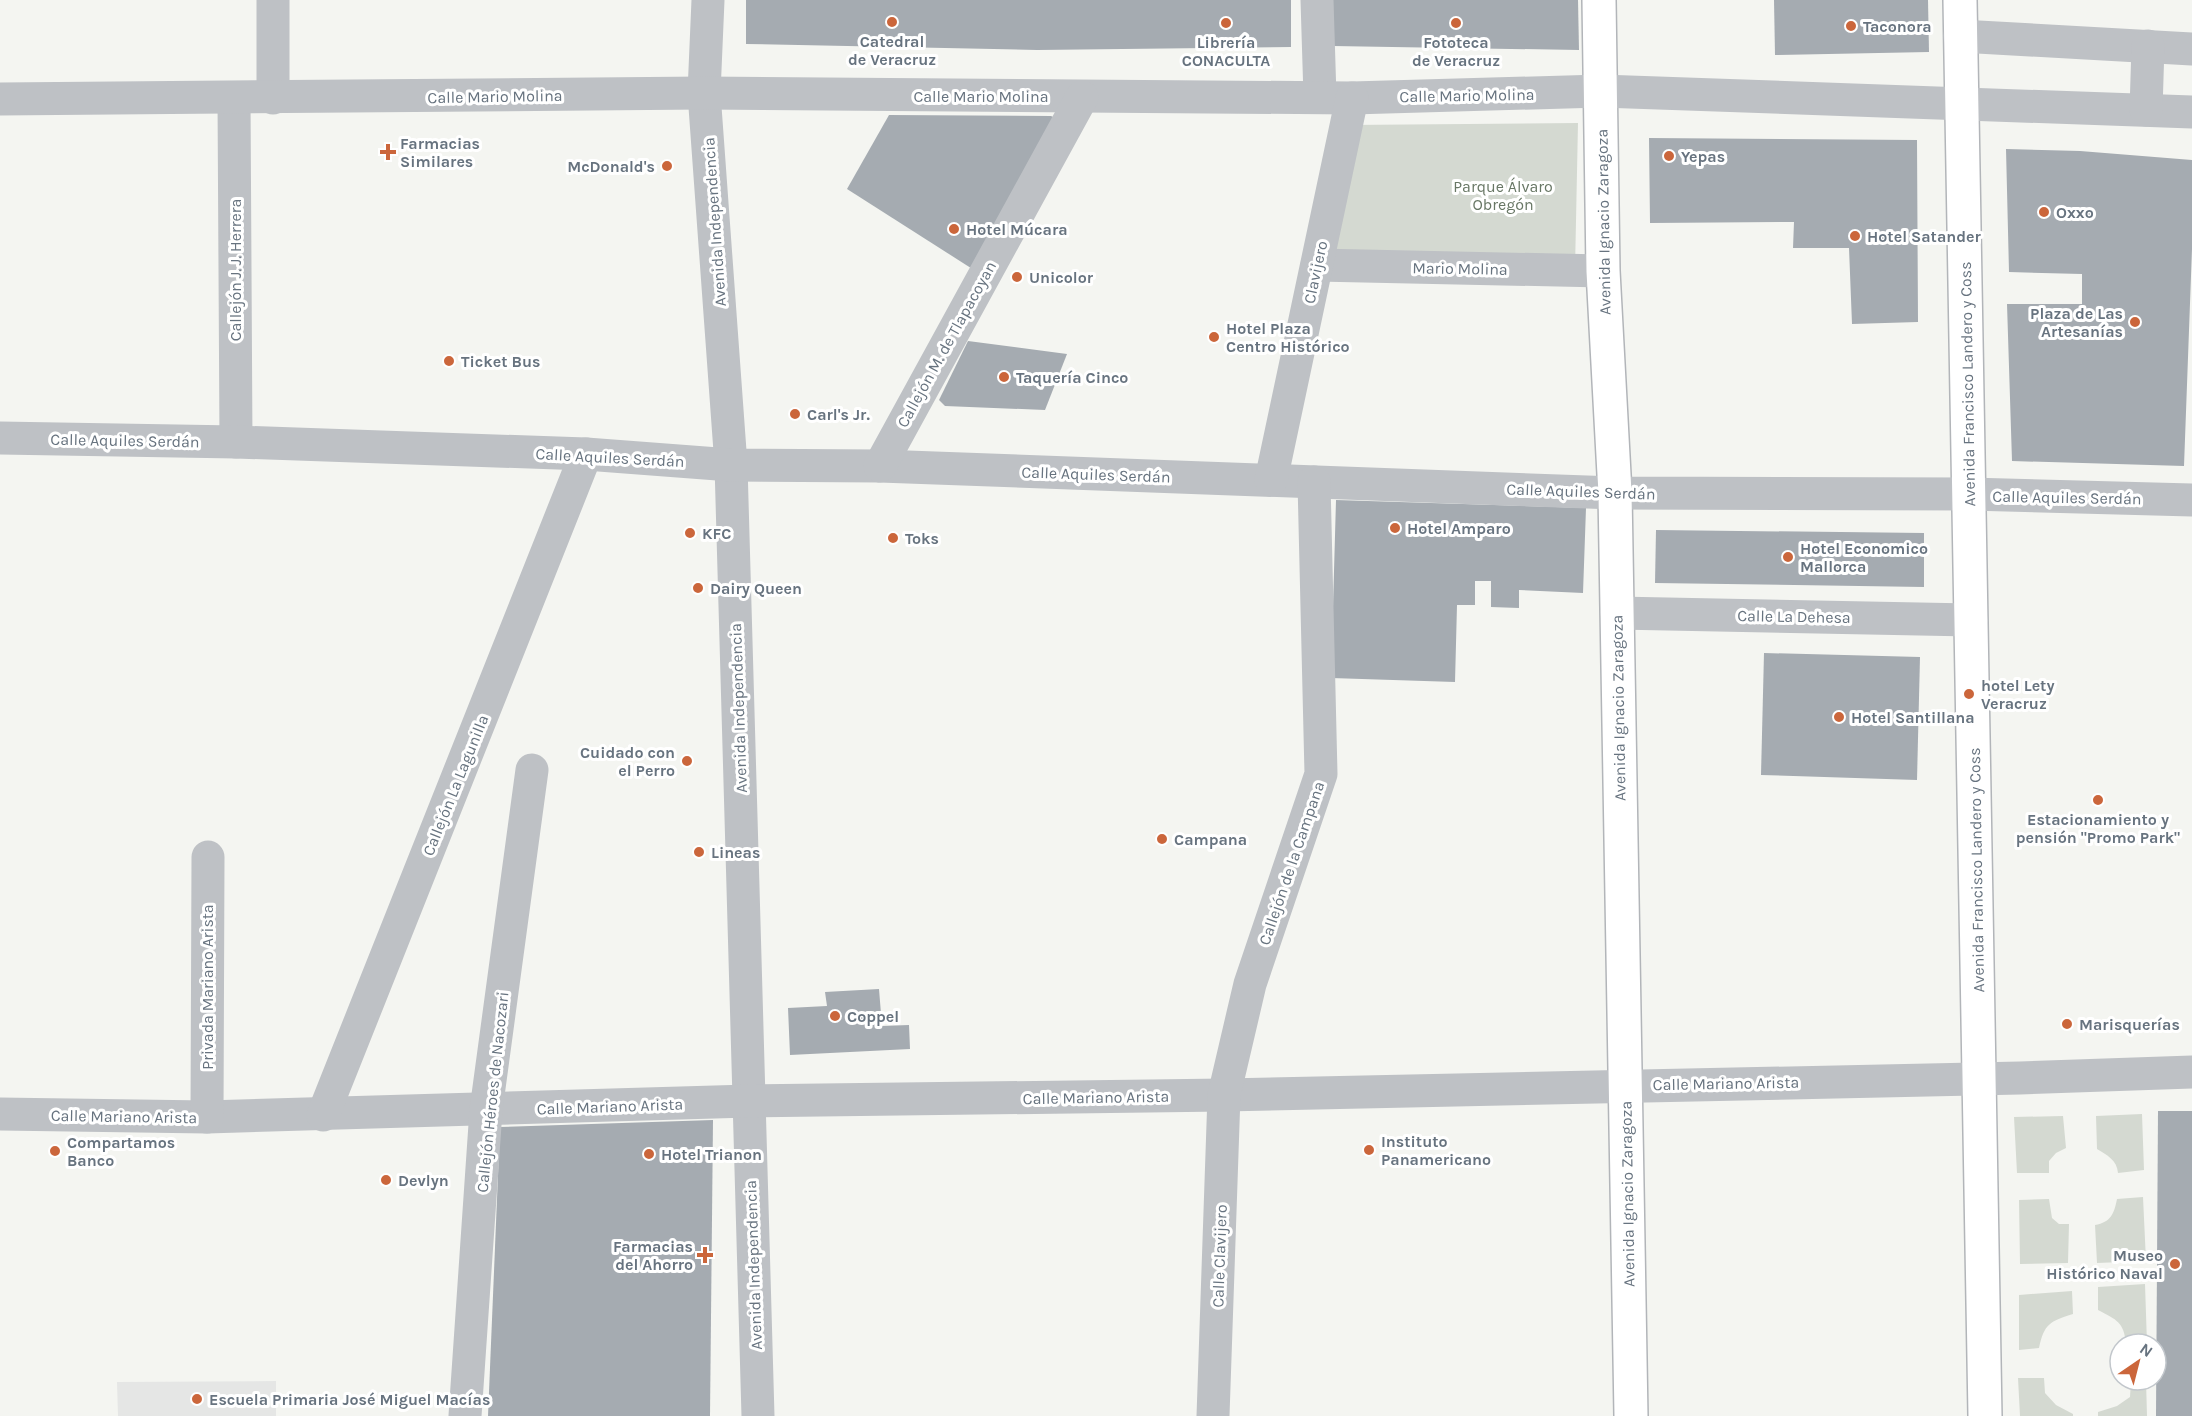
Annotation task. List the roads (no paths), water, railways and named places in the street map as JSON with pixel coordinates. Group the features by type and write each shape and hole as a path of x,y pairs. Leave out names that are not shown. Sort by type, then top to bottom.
{"main road":[{"name":"Avenida Ignacio Zaragoza","path":"1599,0 1603,271 1615,493 1631,1416"},
{"name":"Avenida Francisco Landero y Coss","path":"1960,0 1985,1416"}],"street":[{"path":"273,0 273,98"},
{"name":"Avenida Independencia","path":"708,0 704,93 731,465 758,1416"},
{"path":"1317,0 1320,97"},
{"path":"1960,36 2192,49"},
{"path":"2146,110 2148,46"},
{"name":"Calle Mario Molina","path":"0,99 704,93 1352,98 1601,92 2192,112"},
{"name":"Callejón M. de Tlapacoyan","path":"880,466 1082,97"},
{"name":"Callejón J. J. Herrera","path":"234,98 236,442"},
{"name":"Clavijero","path":"1271,480 1352,98"},
{"name":"Mario Molina","path":"1317,265 1603,271"},
{"name":"Calle Aquiles Serdán","path":"0,438 236,442 586,454 731,465 880,466 1615,493 1969,495 2192,500"},
{"name":"Callejón La Lagunilla","path":"323,1115 586,454"},
{"name":"Callejón de la Campana","path":"1224,1095 1250,984 1321,774 1314,482"},
{"name":"Calle La Dehesa","path":"1617,613 1971,620"},
{"name":"Callejón Héroes de Nacozari","path":"465,1416 486,1110 531,770"},
{"name":"Privada Mariano Arista","path":"207,1117 208,857"},
{"name":"Calle Mariano Arista","path":"0,1114 207,1117 323,1115 749,1101 1224,1095 2192,1072"},
{"name":"Calle Clavijero","path":"1213,1416 1224,1095"}],"place":[{"name":"Catedral de Veracruz","path":"892,22"},
{"name":"Librería CONACULTA","path":"1226,23"},
{"name":"Fototeca de Veracruz","path":"1456,23"},
{"name":"Taconora","path":"1851,26"},
{"name":"Farmacias Similares","path":"388,152"},
{"name":"Yepas","path":"1669,156"},
{"name":"McDonald's","path":"667,166"},
{"name":"Oxxo","path":"2044,212"},
{"name":"Hotel Múcara","path":"954,229"},
{"name":"Hotel Satander","path":"1855,236"},
{"name":"Unicolor","path":"1017,277"},
{"name":"Plaza de Las Artesanías","path":"2135,322"},
{"name":"Hotel Plaza Centro Histórico","path":"1214,337"},
{"name":"Ticket Bus","path":"449,361"},
{"name":"Taquería Cinco","path":"1004,377"},
{"name":"Carl's Jr.","path":"795,414"},
{"name":"Hotel Amparo","path":"1395,528"},
{"name":"KFC","path":"690,533"},
{"name":"Toks","path":"893,538"},
{"name":"Hotel Economico Mallorca","path":"1788,557"},
{"name":"Dairy Queen","path":"698,588"},
{"name":"hotel Lety Veracruz","path":"1969,694"},
{"name":"Hotel Santillana","path":"1839,717"},
{"name":"Cuidado con el Perro","path":"687,761"},
{"name":"Estacionamiento y pensión \"Promo Park\"","path":"2098,800"},
{"name":"Campana","path":"1162,839"},
{"name":"Lineas","path":"699,852"},
{"name":"Coppel","path":"835,1016"},
{"name":"Marisquerías","path":"2067,1024"},
{"name":"Instituto Panamericano","path":"1369,1150"},
{"name":"Compartamos Banco","path":"55,1151"},
{"name":"Hotel Trianon","path":"649,1154"},
{"name":"Devlyn","path":"386,1180"},
{"name":"Farmacias del Ahorro","path":"705,1255"},
{"name":"Museo Histórico Naval","path":"2175,1264"},
{"name":"Escuela Primaria José Miguel Macías","path":"197,1399"}],"park label":[{"name":"Parque Álvaro Obregón","path":"1503,195"}]}
